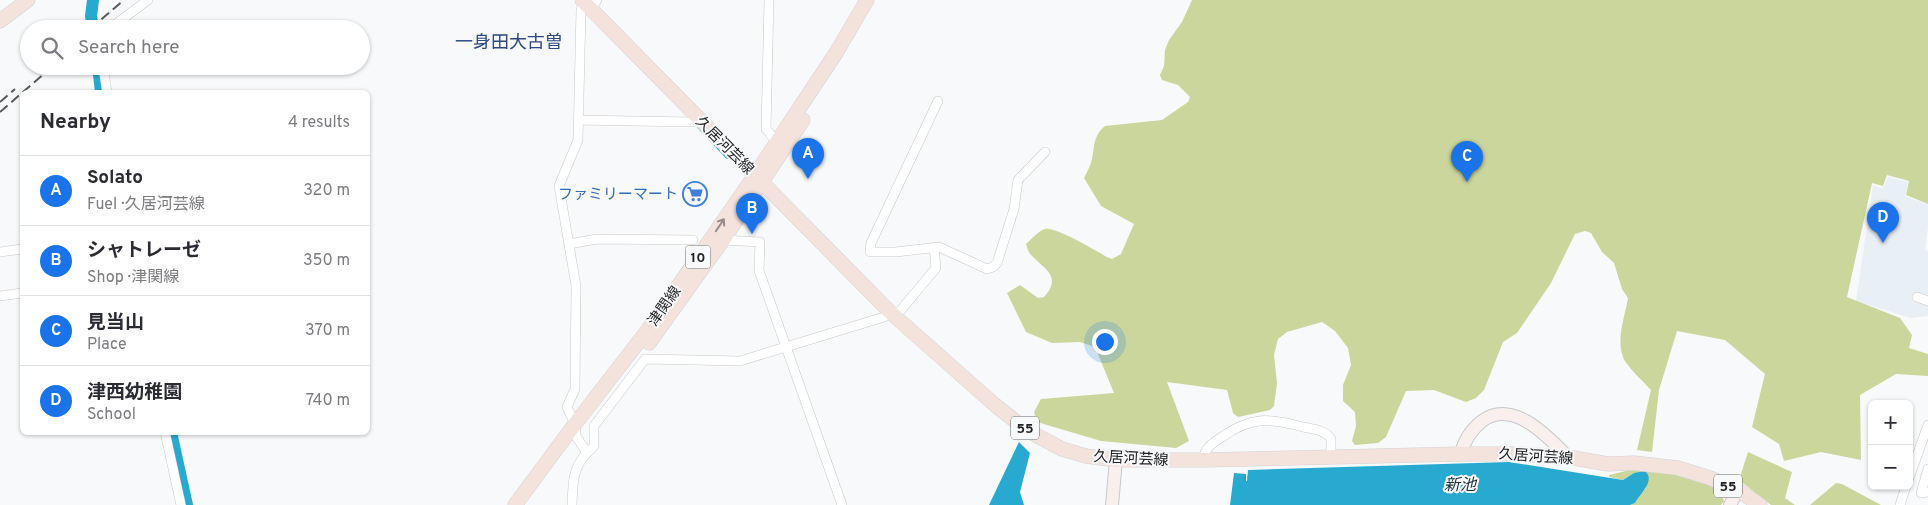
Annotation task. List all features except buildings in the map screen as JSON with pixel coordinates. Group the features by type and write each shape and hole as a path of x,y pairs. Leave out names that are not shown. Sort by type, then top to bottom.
{"main road":[{"path":"0,21 28,0"},
{"name":"津関線","path":"515,505 575,430 656,335 723,240 776,142 836,53 867,0"},
{"name":"津関線","path":"527,505 575,430 843,58 877,0"},
{"name":"久居河芸線","path":"586,4 695,121 758,178 892,315 1028,431 1062,449 1086,456 1116,460 1520,454 1608,464 1634,463 1678,468 1710,478 1738,490 1760,505"}],"street":[{"path":"121,20 148,0"},
{"path":"769,0 766,129 776,142"},
{"path":"586,4 578,140 559,186 576,286 575,389 567,407 575,430 587,453"},
{"path":"104,75 107,90"},
{"path":"938,101 868,253 939,247 987,269 993,267 997,263 1014,209 1018,180 1045,152"},
{"path":"578,120 695,121"},
{"path":"569,244 598,239 693,240"},
{"path":"723,240 760,242 760,271 785,347 842,505"},
{"path":"572,505 573,479 581,459 594,446 594,426 645,359 740,361 892,315 936,268 934,247"},
{"path":"0,252 20,249"},
{"path":"0,296 20,294"},
{"path":"1917,297 1928,301"},
{"path":"1461,454 1468,436 1479,424 1486,419 1503,414 1527,422 1568,458"},
{"path":"1203,460 1208,447 1234,428 1246,423 1263,420 1299,426 1324,433 1331,439 1331,458"},
{"path":"1913,467 1928,425"},
{"path":"166,435 181,505"},
{"path":"1112,505 1116,460"},
{"path":"1928,469 1921,492 1928,492"},
{"path":"1730,505 1738,490"},
{"path":"1900,505 1905,490"}],"shaded area":[{"path":"1888,177 1908,182 1905,196 1928,205 1925,250 1928,251 1928,297 1916,292 1915,299 1928,304 1928,316 1911,318 1856,301 1873,185 1883,189"}],"green space":[{"path":"1192,0 1928,0 1928,204 1906,195 1909,181 1887,175 1883,186 1872,183 1847,297 1900,318 1912,335 1909,348 1928,354 1928,376 1896,374 1860,395 1861,460 1821,452 1784,461 1779,444 1752,427 1765,374 1725,340 1677,331 1659,390 1652,452 1637,450 1651,390 1631,369 1623,357 1620,342 1628,298 1622,289 1614,263 1602,252 1591,233 1585,231 1575,234 1551,283 1517,333 1503,342 1484,390 1476,398 1466,402 1434,390 1406,391 1386,437 1378,443 1355,445 1352,441 1356,426 1355,412 1343,401 1343,385 1351,365 1348,348 1335,331 1322,322 1287,332 1278,339 1274,355 1277,383 1274,406 1270,410 1238,417 1233,413 1227,390 1167,382 1189,441 1176,448 1101,441 1037,422 1034,412 1041,399 1114,393 1095,347 1080,342 1052,343 1026,332 1007,293 1020,285 1038,298 1044,297 1049,290 1052,284 1050,273 1030,254 1026,244 1042,230 1050,229 1057,231 1112,259 1121,254 1134,224 1101,206 1084,178 1091,163 1096,138 1105,126 1162,120 1188,102 1190,97 1178,85 1162,80 1160,75 1164,66 1165,50 1169,40 1182,22"},
{"path":"1748,452 1792,472 1785,498 1795,505 1771,505 1739,480"},
{"path":"1634,469 1670,470 1712,486 1721,492 1724,501 1721,505 1630,505 1635,503 1640,493 1646,488 1634,473 1623,480 1609,477 1609,475"},
{"path":"1836,483 1842,484 1881,505 1810,505"}],"water":[{"path":"1019,442 1030,453 1020,492 1024,505 989,505"},
{"name":"新池","path":"1509,462 1623,480 1634,473 1645,471 1649,479 1635,503 1630,505 1230,505 1234,473 1246,474 1247,481 1248,470"}],"waterway":[{"path":"92,20 93,0"},
{"path":"99,75 101,90"},
{"path":"698,127 727,158"},
{"path":"172,435 187,505"}],"railway":[{"path":"101,20 124,0"},
{"path":"25,90 43,75"},
{"path":"0,102 15,89"},
{"path":"0,112 20,95"}],"place":[{"name":"Solato","path":"808,179"},
{"name":"見当山","path":"1467,182"},
{"name":"ファミリーマート","path":"695,194"},
{"name":"シャトレーゼ","path":"752,234"},
{"name":"津西幼稚園","path":"1883,243"}],"district":[{"name":"一身田大古曽","path":"509,42"}]}
